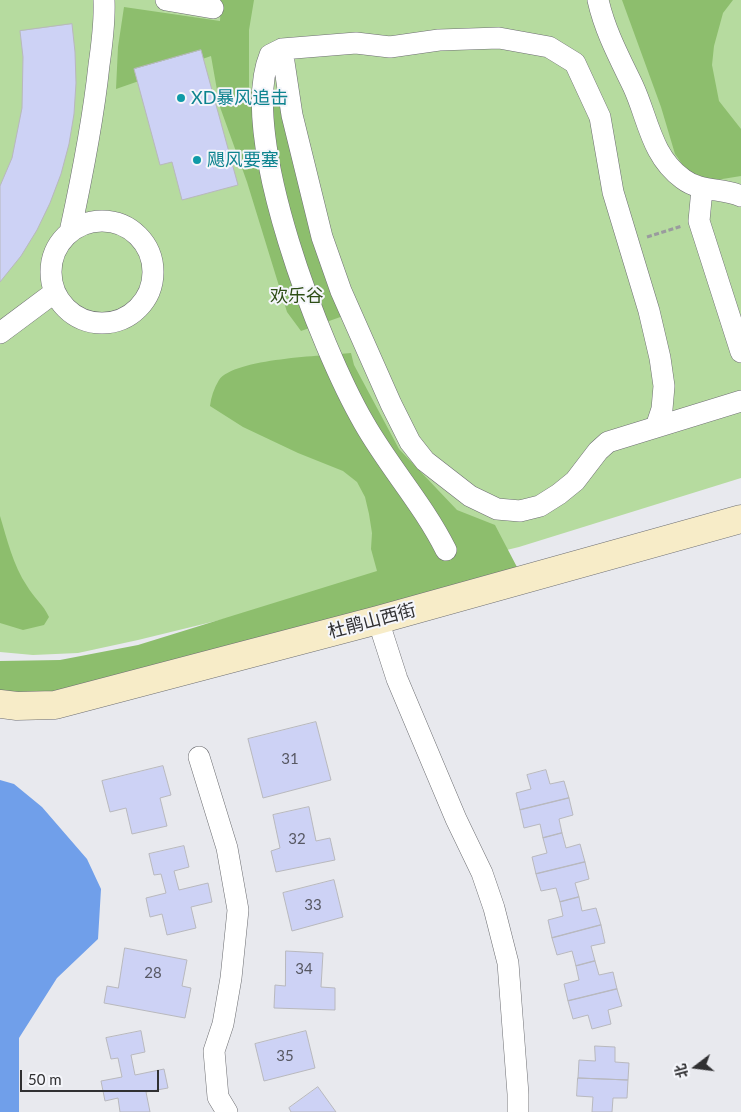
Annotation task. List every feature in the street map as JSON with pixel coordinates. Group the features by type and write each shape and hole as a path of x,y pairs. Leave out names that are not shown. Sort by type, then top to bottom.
{"street":[{"path":"70,232 85,163 95,98 105,14 104,0"},
{"path":"166,0 213,8"},
{"path":"598,0 616,53 641,105 648,130 672,171 685,181 702,189 732,192 741,196"},
{"path":"446,550 434,526 384,457 363,421 336,368 306,290 288,237 272,179 265,140 262,109 266,66 270,55 282,49 356,43 390,47 439,40 499,38 550,47 574,62 600,117 613,192 649,312 660,358 664,386 662,408 656,426"},
{"path":"282,49 292,116 322,237 341,291 410,442 425,461 446,479 470,496 497,509 520,511 540,506 575,482 598,451 608,442 741,401"},
{"path":"702,189 699,221 741,352"},
{"path":"101,221 116,223 130,230 141,240 149,253 152,268 151,284 148,293 140,307 122,319 105,324 79,318 66,309 55,292 50,272 52,259 60,243 70,232 83,224 101,221"},
{"path":"0,333 55,292"},
{"path":"324,337 354,321"},
{"name":"杜鹃山西街","path":"0,704 17,706 55,705 378,620 741,519"},
{"path":"378,620 397,678 456,819 482,874 494,908 508,963 518,1112"},
{"path":"199,757 227,848 238,910 231,978 223,1024 214,1051 218,1097 227,1112"}],"path":[{"path":"628,242 699,221"}],"green space":[{"name":"欢乐谷","path":"0,0 741,0 741,478 519,547 138,640 78,653 33,655 0,652"},
{"path":"221,0 254,0 249,30 249,92 284,91 346,315 301,331 287,312 247,182 220,107 211,56 116,89 118,47 124,7 220,21"},
{"path":"622,0 733,0 723,13 714,46 712,65 719,101 741,129 741,176 710,181 687,171 675,154 661,107"},
{"path":"351,353 354,365 399,449 457,510 495,525 518,569 42,701 0,691 0,661 60,660 138,645 377,571 371,549 372,533 369,514 365,497 357,482 343,471 298,453 243,427 210,406 219,380 228,373 243,367 281,359"},
{"path":"0,516 11,552 22,578 49,617 44,625 23,630 0,623"}],"water":[{"path":"0,780 14,784 42,807 87,859 101,889 98,939 57,978 19,1038 19,1112 0,1112"}],"building":[{"path":"72,24 76,83 74,114 61,174 37,230 21,256 0,282 0,186 12,158 22,108 23,57 20,31"},
{"path":"201,50 238,185 182,200 172,162 160,165 134,69"},
{"path":"316,722 331,780 263,798 248,739"},
{"path":"163,766 171,795 160,798 167,826 132,834 126,808 110,812 102,781"},
{"path":"546,770 550,784 564,781 569,798 520,810 516,793 531,789 527,775"},
{"path":"569,798 573,815 559,819 562,833 543,838 540,824 524,828 520,810"},
{"path":"309,807 316,841 330,838 335,860 276,872 271,851 280,848 273,815"},
{"path":"562,833 566,848 580,844 585,862 536,874 532,857 547,853 543,838"},
{"path":"184,846 189,867 174,871 179,890 208,883 212,902 191,907 196,928 167,935 162,914 150,917 146,898 166,893 161,874 154,875 149,854"},
{"path":"585,862 589,879 575,883 579,897 560,902 556,888 541,891 536,874"},
{"path":"334,880 343,917 292,931 283,893"},
{"path":"579,897 582,911 596,908 601,925 552,938 548,920 563,916 560,902"},
{"path":"601,925 605,943 591,946 595,961 576,966 572,951 557,955 552,938"},
{"path":"125,948 187,960 182,986 191,988 185,1018 104,1003 107,986 118,988"},
{"path":"286,951 323,953 321,987 335,988 335,1010 274,1008 275,985 285,986"},
{"path":"595,961 599,975 613,972 617,989 568,1001 564,984 579,980 576,966"},
{"path":"617,989 622,1006 608,1010 611,1024 592,1029 588,1015 573,1019 568,1001"},
{"path":"141,1031 145,1052 131,1055 135,1075 164,1069 168,1088 146,1092 150,1112 120,1112 118,1098 105,1101 101,1081 122,1077 118,1058 111,1059 106,1038"},
{"path":"306,1031 315,1068 264,1081 255,1044"},
{"path":"595,1046 615,1047 615,1062 629,1063 628,1080 578,1078 579,1060 595,1061"},
{"path":"578,1078 628,1080 627,1098 613,1098 612,1112 592,1112 593,1097 577,1096"},
{"path":"318,1087 336,1112 291,1112 289,1108"}],"place":[{"name":"XD暴风追击","path":"181,98"},
{"name":"飓风要塞","path":"197,160"}]}
